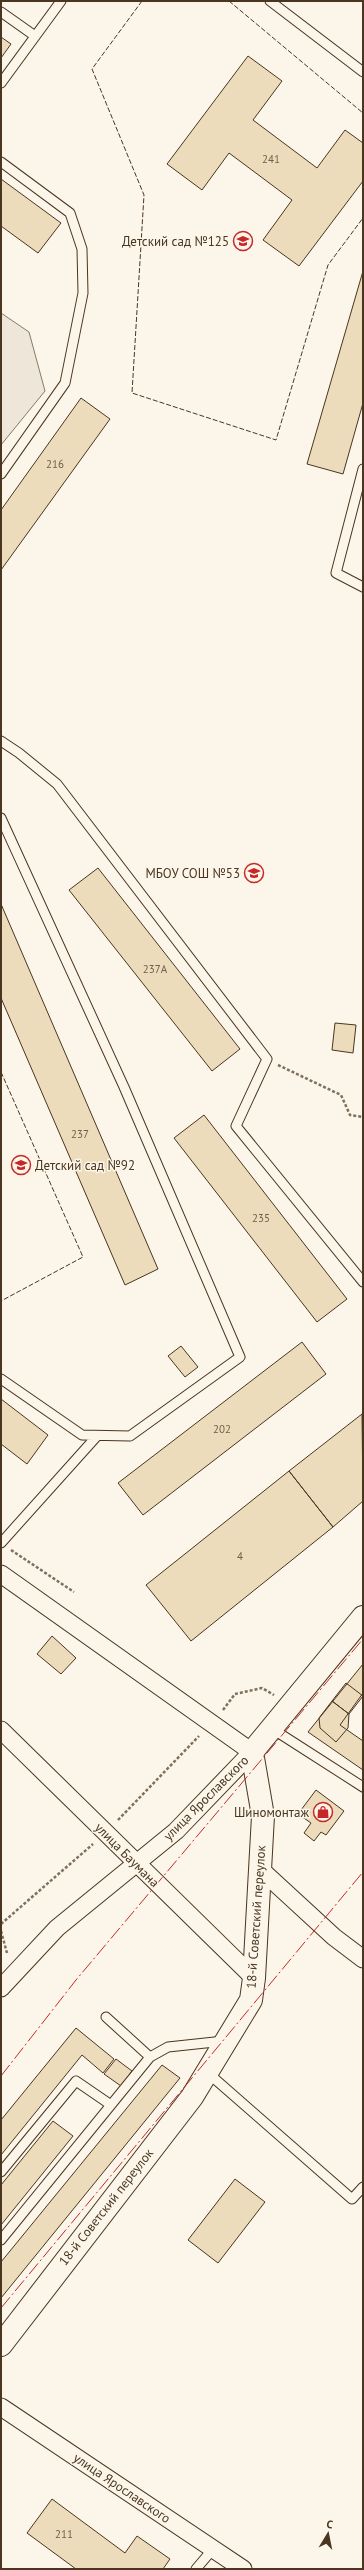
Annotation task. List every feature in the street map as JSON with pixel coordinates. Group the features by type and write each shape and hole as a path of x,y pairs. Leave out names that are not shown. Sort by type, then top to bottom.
{"street":[{"path":"1,1574 252,1752 363,1617"},
{"name":"улица Баумана","path":"1,1730 254,1978"},
{"name":"улица Ярославского","path":"1,1988 57,1928 176,1831 252,1752"},
{"name":"18-й Советский переулок","path":"1,2345 208,2073 250,2000 254,1978 263,1816 252,1752"},
{"path":"259,1868 334,1937 363,1959"},
{"name":"улица Ярославского","path":"1,2407 243,2569"}],"lane":[{"path":"1,82 61,1"},
{"path":"270,1 363,72"},
{"path":"1,12 35,36"},
{"path":"1,162 70,213 82,249 83,293 65,383 1,474"},
{"path":"363,469 336,573 363,587"},
{"path":"1,741 19,752 58,784 267,1059 236,1126 363,1282"},
{"path":"1,818 124,1088 240,1357 130,1436 82,1435 1,1379"},
{"path":"4,1545 97,1436"},
{"path":"271,1728 363,1787"},
{"path":"106,2017 150,2057"},
{"path":"1,2240 150,2057 168,2046 226,2040"},
{"path":"208,2073 352,2199 363,2187"},
{"path":"1,2172 76,2081 111,2105"},
{"path":"196,2569 213,2549"}],"path":[{"path":"267,1059 341,1095 350,1115 363,1117"},
{"path":"4,1545 74,1592"},
{"path":"1,1924 106,1834 211,1724 235,1694 262,1688 290,1704"},
{"path":"1,1931 8,1953 4,1957"}],"shaded area":[{"path":"1,313 29,332 45,391 1,445"}],"building":[{"path":"1,37 11,44 1,58"},
{"name":"Детский сад №125","path":"248,56 282,81 253,120 317,168 345,130 363,143 363,181 299,266 263,240 292,200 229,153 202,190 167,164"},
{"path":"1,179 61,223 38,253 1,226"},
{"path":"363,271 363,403 343,474 307,464"},
{"path":"81,398 110,419 1,570 1,510"},
{"path":"98,868 240,1049 212,1071 69,890"},
{"path":"1,904 158,1269 125,1285 1,998"},
{"path":"335,1023 356,1025 353,1053 332,1050"},
{"path":"204,1115 347,1299 317,1322 174,1138"},
{"path":"302,1342 326,1374 143,1515 118,1483"},
{"path":"181,1346 198,1367 185,1377 168,1356"},
{"path":"1,1399 48,1435 27,1464 1,1444"},
{"path":"362,1414 363,1501 333,1527 289,1471"},
{"path":"289,1471 333,1527 191,1641 146,1585"},
{"path":"52,1636 76,1658 61,1674 37,1654"},
{"path":"363,1664 363,1693 340,1725 363,1741 363,1770 308,1732"},
{"path":"346,1683 363,1696 349,1714 332,1701"},
{"path":"332,1701 349,1714 348,1728 336,1742 320,1728 319,1718"},
{"path":"316,1790 344,1811 326,1835 321,1832 314,1841 304,1833 311,1823 298,1814"},
{"path":"76,2028 114,2059 103,2073 82,2055 1,2155 1,2120"},
{"path":"116,2059 132,2071 121,2086 104,2074"},
{"path":"162,2065 180,2078 1,2298 1,2262"},
{"path":"53,2121 73,2136 1,2225 1,2185"},
{"path":"235,2179 265,2202 218,2263 188,2240"},
{"path":"52,2499 125,2553 137,2536 170,2559 163,2569 76,2569 27,2533"}],"fence":[{"path":"142,1 92,69 144,195 132,393 276,440 328,265 363,218"},
{"path":"229,1 363,113"},
{"path":"1,1072 83,1257 1,1301"}],"power":[{"path":"1,2076 76,1980 363,1639"},
{"path":"1,2308 363,1872"}],"place":[{"name":"Детский сад №125","path":"243,241"},
{"name":"МБОУ СОШ №53","path":"254,873"},
{"name":"Детский сад №92","path":"21,1165"},
{"name":"Шиномонтаж","path":"323,1812"}]}
